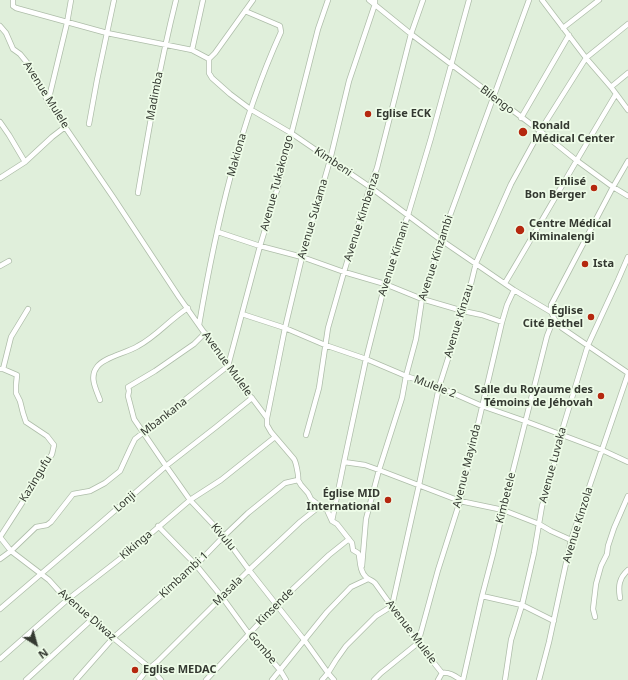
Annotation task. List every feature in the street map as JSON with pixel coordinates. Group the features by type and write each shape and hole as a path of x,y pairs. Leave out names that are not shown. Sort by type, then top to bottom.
{"street":[{"path":"13,0 13,6 16,8 107,34 192,50 209,59 215,53 253,0"},
{"path":"48,102 71,0"},
{"path":"89,124 114,0"},
{"name":"Madimba","path":"138,193 165,45 176,0"},
{"path":"192,50 203,0"},
{"name":"Avenue Tukakongo","path":"228,366 260,246 277,190 318,29 328,0"},
{"name":"Bilengo","path":"370,0 375,2 411,34 576,160 628,196"},
{"name":"Avenue Kimbenza","path":"306,435 319,388 328,328 377,168 411,34 423,0"},
{"name":"Avenue Kimani","path":"332,521 366,359 385,284 408,215 431,138 469,0"},
{"name":"Avenue Kinzambi","path":"362,571 366,519 379,470 402,398 416,339 422,299 441,240 529,0"},
{"path":"542,0 628,110"},
{"path":"563,28 599,0"},
{"name":"Avenue Sukama","path":"267,418 284,328 302,257 330,160 349,81 375,2"},
{"name":"Makiona","path":"200,325 206,286 232,169 250,109 281,32 280,26 245,11"},
{"name":"Avenue Kinzau","path":"392,606 439,387 468,296 476,263 511,184 540,131 586,58 628,24"},
{"name":"Avenue Mulele","path":"0,26 6,33 13,49 20,54 29,65 48,102 180,298 200,325 241,387 252,398 267,418 267,424 275,437 296,462 296,469 299,477 298,480 301,485 311,499 327,510 332,521 337,524 352,543 353,550 358,553 362,573 373,581 418,643 442,673 447,672 462,680"},
{"path":"521,118 569,36"},
{"name":"Kimbeni","path":"209,59 209,73 212,78 250,109 291,133 441,240 514,290 551,312"},
{"path":"610,87 628,73"},
{"path":"505,284 546,215 576,160 616,94"},
{"path":"0,122 25,162"},
{"path":"0,178 25,162 65,127"},
{"path":"628,161 551,305 551,312 562,328 628,373"},
{"path":"218,232 385,284 422,299 482,315 502,322"},
{"name":"Avenue Luvaka","path":"505,680 511,640 522,605 534,553 542,506 550,482 561,434 588,345 628,258"},
{"path":"0,266 10,261"},
{"name":"Avenue Mayinda","path":"418,643 438,570 460,501 502,322 507,305 514,290"},
{"path":"100,400 93,380 96,367 109,358 125,353 139,346 188,308"},
{"path":"2,369 11,337 28,309"},
{"name":"Mulele 2","path":"242,314 284,328 325,346 366,359 406,376 439,387 482,406 525,420 602,450 628,462"},
{"name":"Kimbetele","path":"462,680 525,420 547,336 554,318"},
{"name":"Kivulu","path":"205,333 194,344 155,372 128,386 128,396 134,419 190,500 224,536 276,605 305,640 334,680"},
{"name":"Mbankana","path":"0,559 36,527 46,525 51,522 73,494 90,491 105,483 120,471 135,439 228,366"},
{"name":"Kazingufu","path":"0,537 52,454 54,445 47,436 26,422 16,393 17,375 2,369"},
{"name":"Avenue Kinzola","path":"539,680 572,540 628,373"},
{"name":"Lonji","path":"0,609 166,466 252,398"},
{"name":"Kikinga","path":"0,659 67,600 134,548 190,500 222,480 275,437"},
{"path":"344,462 365,465 460,501 503,510 539,524 572,540"},
{"name":"Kimbambi 1","path":"76,680 114,638 196,565 248,513 285,483 298,480"},
{"path":"595,617 593,609 596,584 601,566 607,554 614,528 628,496"},
{"name":"Masala","path":"139,680 146,671 249,570 300,522 320,506"},
{"name":"Gombe","path":"158,526 196,565 249,634 280,670 286,680"},
{"name":"Avenue Diwaz","path":"0,537 10,551 49,580 67,600 150,668 161,680"},
{"name":"Kinsende","path":"206,680 276,605 329,555 349,539"},
{"path":"620,598 619,586 621,578 628,570"},
{"path":"272,680 327,612 351,587 368,578"},
{"path":"482,596 522,605 554,621"},
{"path":"322,680 346,646 376,616 392,606"},
{"path":"26,680 91,620"},
{"path":"374,680 418,643"},
{"path":"438,680 442,673"}],"place":[{"name":"Eglise ECK","path":"368,114"},
{"name":"Ronald Médical Center","path":"523,132"},
{"name":"Enlisé Bon Berger","path":"594,188"},
{"name":"Centre Médical Kiminalengi","path":"520,230"},
{"name":"Ista","path":"585,264"},
{"name":"Église Cité Bethel","path":"591,317"},
{"name":"Salle du Royaume des Témoins de Jéhovah","path":"601,396"},
{"name":"Église MID International","path":"388,500"},
{"name":"Eglise MEDAC","path":"135,670"}]}
